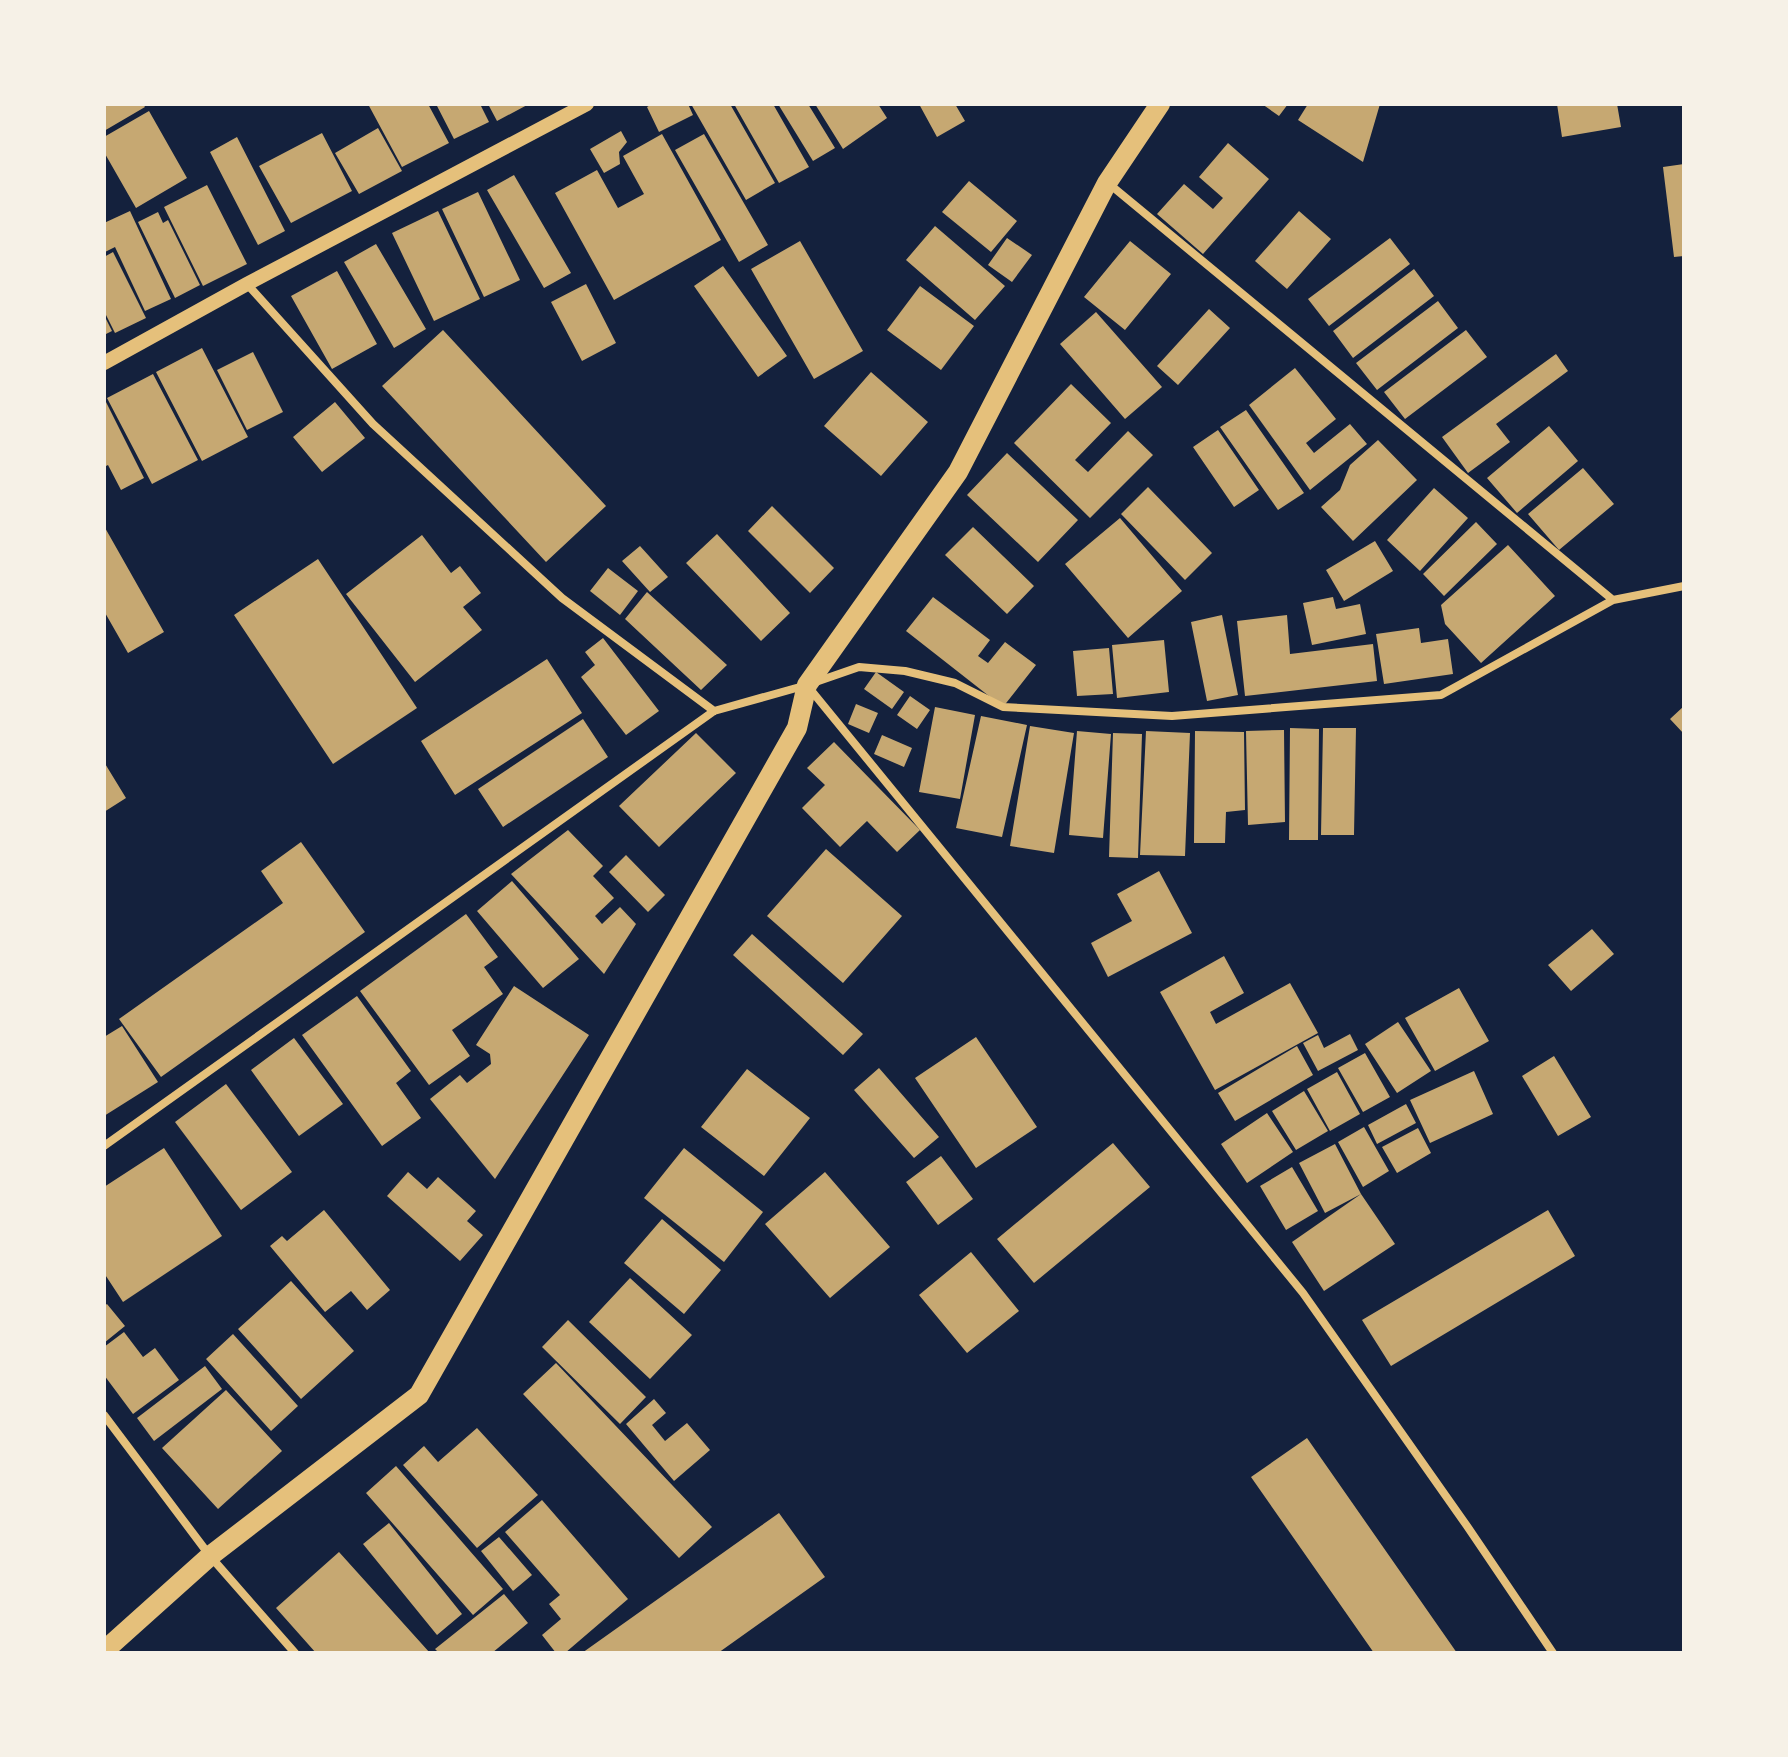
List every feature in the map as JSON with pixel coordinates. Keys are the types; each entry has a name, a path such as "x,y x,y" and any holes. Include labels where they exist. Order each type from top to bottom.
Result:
{"main road":[{"path":"104,1651 210,1556 419,1395 797,728 807,685 958,472 1107,183 1160,104"}],"street":[{"path":"104,363 587,104"},
{"path":"1107,183 1613,600"},
{"path":"247,284 373,424 562,598 714,711"},
{"path":"104,1146 714,711 859,667 905,671 955,683 1003,707 1172,716 1441,695 1613,600 1684,586"},
{"path":"807,685 1303,1293 1553,1653"},
{"path":"104,1415 210,1556 295,1653"}],"building":[{"path":"104,104 143,104 145,107 104,131"},
{"path":"368,104 428,104 449,143 402,167"},
{"path":"436,104 480,104 489,122 454,139"},
{"path":"488,104 529,104 497,121"},
{"path":"652,104 688,104 693,115 659,132 647,107"},
{"path":"691,104 730,104 775,183 746,200"},
{"path":"734,104 773,104 809,167 779,183"},
{"path":"778,104 808,104 835,148 813,161"},
{"path":"815,104 878,104 887,118 843,149"},
{"path":"919,104 955,104 965,121 937,137"},
{"path":"1262,104 1288,104 1279,116"},
{"path":"1308,104 1380,104 1363,162 1298,120"},
{"path":"1557,104 1617,104 1621,127 1562,137"},
{"path":"149,111 187,178 136,208 104,152 104,137"},
{"path":"378,128 402,171 359,194 335,153"},
{"path":"621,131 627,142 619,152 620,164 604,173 590,149"},
{"path":"322,133 352,191 291,223 259,166"},
{"path":"662,134 721,240 614,300 555,193 597,170 618,208 644,194 623,156"},
{"path":"704,134 768,245 739,262 675,150"},
{"path":"237,137 285,231 258,245 210,152"},
{"path":"1228,143 1269,179 1203,254 1157,214 1184,184 1213,209 1223,198 1199,177"},
{"path":"1684,164 1684,256 1674,257 1663,167"},
{"path":"514,175 571,273 544,288 487,190"},
{"path":"969,181 1017,221 991,252 942,212"},
{"path":"207,185 247,264 203,286 164,207"},
{"path":"478,192 520,280 484,297 442,209"},
{"path":"130,211 171,299 145,311 115,247 104,250 104,223"},
{"path":"438,211 480,299 434,321 392,233"},
{"path":"1299,211 1331,239 1287,289 1255,261"},
{"path":"158,212 163,223 168,220 200,285 175,298 138,222"},
{"path":"935,226 1005,286 975,320 906,260"},
{"path":"1007,238 1032,255 1012,282 988,265"},
{"path":"1390,238 1410,264 1329,326 1308,299"},
{"path":"800,241 863,351 814,379 751,269"},
{"path":"1130,241 1171,274 1125,330 1084,297"},
{"path":"376,244 426,329 394,348 344,262"},
{"path":"113,252 146,318 115,333 104,311 104,257"},
{"path":"723,266 787,356 758,377 694,286"},
{"path":"1414,269 1434,296 1353,358 1333,331"},
{"path":"337,271 377,344 332,369 291,296"},
{"path":"586,284 616,343 582,361 551,302"},
{"path":"920,286 974,326 941,370 887,330"},
{"path":"1438,301 1458,328 1377,390 1356,363"},
{"path":"1209,309 1230,328 1178,385 1157,366"},
{"path":"1096,312 1162,387 1125,419 1060,344"},
{"path":"104,315 112,331 104,335"},
{"path":"443,330 606,506 546,562 382,386"},
{"path":"1466,330 1487,357 1405,419 1384,392"},
{"path":"202,348 248,437 202,461 156,372"},
{"path":"253,352 283,412 247,430 217,370"},
{"path":"1556,354 1568,371 1496,424 1510,442 1468,473 1442,437"},
{"path":"1295,368 1336,419 1306,443 1314,453 1350,424 1367,444 1310,490 1249,405"},
{"path":"871,372 928,422 881,476 824,426"},
{"path":"153,374 198,460 152,484 107,398"},
{"path":"1071,384 1111,423 1075,460 1088,472 1128,431 1153,455 1090,518 1014,443"},
{"path":"104,398 144,478 121,490 108,465 104,467"},
{"path":"335,402 365,438 322,472 293,437"},
{"path":"1246,410 1304,493 1278,510 1220,427"},
{"path":"1549,426 1578,461 1517,513 1487,478"},
{"path":"1218,430 1259,490 1234,507 1193,447"},
{"path":"1378,440 1417,480 1353,541 1321,507 1340,490 1350,465"},
{"path":"1007,453 1078,520 1038,562 967,495"},
{"path":"1583,468 1614,504 1559,550 1528,514"},
{"path":"1148,487 1212,553 1185,580 1121,514"},
{"path":"1434,488 1468,518 1420,571 1387,540"},
{"path":"772,506 834,568 810,593 748,531"},
{"path":"1120,518 1182,591 1128,638 1065,564"},
{"path":"1476,522 1497,544 1444,596 1423,574"},
{"path":"104,526 164,632 128,653 104,611"},
{"path":"973,527 1034,586 1007,614 945,555"},
{"path":"717,534 790,613 761,641 686,563"},
{"path":"422,535 451,573 460,566 481,593 463,607 482,630 415,682 346,594"},
{"path":"1375,541 1393,571 1344,601 1326,570"},
{"path":"1508,545 1555,596 1481,663 1445,624 1441,605"},
{"path":"640,546 668,577 650,592 622,561"},
{"path":"318,559 417,708 333,764 234,615"},
{"path":"608,568 638,591 620,615 590,591"},
{"path":"647,592 727,665 701,690 625,619"},
{"path":"933,597 990,640 978,656 988,663 1005,642 1036,665 1003,707 906,631"},
{"path":"1333,597 1336,609 1360,604 1366,634 1312,645 1303,603"},
{"path":"1222,615 1238,695 1207,701 1191,622"},
{"path":"1287,615 1290,654 1373,644 1377,681 1245,696 1237,621"},
{"path":"1419,628 1421,643 1448,639 1453,674 1384,684 1376,634"},
{"path":"603,638 659,711 626,735 581,677 595,665 585,652"},
{"path":"1164,640 1169,692 1117,698 1112,645"},
{"path":"1109,648 1113,694 1077,696 1073,651"},
{"path":"547,659 582,713 455,795 421,741"},
{"path":"876,672 904,692 892,709 864,689"},
{"path":"910,696 930,710 917,729 897,715"},
{"path":"856,704 878,713 869,733 848,724"},
{"path":"1684,706 1684,734 1670,719"},
{"path":"935,707 975,715 960,799 919,792"},
{"path":"981,716 1027,725 1002,837 956,828"},
{"path":"583,719 608,757 503,827 478,789"},
{"path":"1030,726 1074,733 1054,853 1010,846"},
{"path":"1290,728 1319,729 1318,840 1289,840"},
{"path":"1323,728 1356,728 1354,835 1321,835"},
{"path":"1284,730 1285,822 1248,825 1246,731"},
{"path":"1077,731 1111,734 1103,838 1069,835"},
{"path":"1146,731 1190,733 1185,856 1140,855"},
{"path":"1195,731 1244,732 1245,810 1226,812 1225,843 1194,843"},
{"path":"696,733 736,773 659,847 619,806"},
{"path":"1113,733 1142,734 1138,858 1109,857"},
{"path":"882,735 912,748 904,767 874,754"},
{"path":"834,742 920,830 897,852 867,821 840,847 802,808 825,785 807,768"},
{"path":"104,762 126,798 104,812"},
{"path":"568,830 603,866 593,876 614,898 595,916 602,924 620,907 636,924 604,974 511,874"},
{"path":"301,842 365,932 161,1077 119,1019 283,903 261,871"},
{"path":"826,849 902,916 843,983 767,916"},
{"path":"626,855 665,895 648,912 609,872"},
{"path":"1159,871 1192,933 1108,977 1091,943 1132,921 1117,894"},
{"path":"512,881 579,959 543,988 477,911"},
{"path":"466,914 498,957 484,967 503,994 452,1030 470,1056 429,1085 360,991"},
{"path":"1592,929 1614,954 1571,991 1548,965"},
{"path":"752,934 863,1034 843,1055 733,955"},
{"path":"1224,956 1244,993 1210,1012 1216,1024 1290,983 1318,1033 1215,1090 1160,992"},
{"path":"514,986 589,1035 495,1179 430,1099 460,1075 467,1083 491,1064 490,1054 476,1045"},
{"path":"1459,988 1489,1041 1435,1071 1405,1018"},
{"path":"357,996 411,1071 396,1083 421,1118 382,1146 302,1035"},
{"path":"1398,1022 1431,1071 1397,1093 1365,1044"},
{"path":"122,1026 158,1082 104,1116 104,1037"},
{"path":"1350,1034 1358,1050 1318,1071 1303,1043 1318,1035 1324,1048"},
{"path":"976,1037 1037,1127 976,1168 915,1078"},
{"path":"294,1038 343,1104 299,1136 251,1070"},
{"path":"1297,1046 1313,1075 1235,1121 1218,1093"},
{"path":"1365,1053 1390,1097 1363,1112 1338,1068"},
{"path":"1554,1056 1591,1117 1558,1136 1522,1076"},
{"path":"879,1068 939,1137 914,1158 854,1090"},
{"path":"747,1069 810,1118 764,1176 701,1127"},
{"path":"1474,1071 1493,1114 1430,1143 1410,1100"},
{"path":"1337,1072 1360,1114 1330,1131 1307,1089"},
{"path":"226,1084 292,1172 241,1210 175,1122"},
{"path":"1304,1091 1328,1131 1296,1150 1272,1111"},
{"path":"1406,1104 1416,1123 1377,1144 1368,1125"},
{"path":"1267,1113 1293,1152 1247,1183 1221,1144"},
{"path":"1364,1127 1389,1171 1363,1187 1338,1142"},
{"path":"1418,1128 1431,1153 1397,1173 1382,1147"},
{"path":"1113,1143 1150,1187 1034,1283 997,1239"},
{"path":"1335,1144 1361,1194 1325,1213 1299,1163"},
{"path":"164,1148 222,1236 123,1302 104,1273 104,1187"},
{"path":"684,1148 763,1212 724,1262 644,1198"},
{"path":"941,1156 973,1199 938,1225 906,1182"},
{"path":"1292,1167 1318,1211 1286,1230 1260,1186"},
{"path":"408,1172 427,1189 438,1177 476,1211 467,1221 483,1235 460,1261 387,1196"},
{"path":"825,1172 890,1247 830,1298 765,1224"},
{"path":"1361,1194 1395,1244 1324,1291 1292,1242"},
{"path":"324,1210 390,1290 367,1310 351,1291 325,1312 270,1246 282,1236 287,1241"},
{"path":"1548,1210 1575,1256 1391,1366 1362,1320"},
{"path":"662,1219 721,1270 684,1314 624,1263"},
{"path":"971,1252 1019,1311 967,1353 919,1295"},
{"path":"630,1278 692,1335 650,1379 589,1322"},
{"path":"291,1281 354,1351 301,1399 238,1329"},
{"path":"107,1304 125,1326 104,1343 104,1306"},
{"path":"568,1320 646,1397 620,1424 542,1347"},
{"path":"124,1332 143,1357 155,1348 179,1380 133,1414 104,1375 104,1347"},
{"path":"233,1334 298,1406 271,1431 206,1359"},
{"path":"556,1363 712,1527 679,1558 523,1394"},
{"path":"205,1366 222,1389 154,1441 137,1418"},
{"path":"226,1390 282,1451 218,1509 162,1448"},
{"path":"654,1399 666,1413 652,1425 665,1441 687,1423 710,1450 674,1481 626,1424"},
{"path":"477,1428 538,1495 477,1548 403,1465 424,1446 438,1462"},
{"path":"1307,1438 1457,1653 1374,1653 1251,1477"},
{"path":"396,1466 503,1589 473,1615 366,1493"},
{"path":"542,1500 628,1599 565,1653 556,1653 542,1635 561,1619 549,1604 560,1595 505,1532"},
{"path":"779,1513 825,1577 718,1653 582,1653"},
{"path":"389,1523 462,1614 437,1635 363,1544"},
{"path":"499,1537 532,1575 513,1591 481,1551"},
{"path":"339,1552 430,1653 316,1653 276,1608"},
{"path":"504,1594 528,1623 492,1653 439,1653 435,1649"}]}
